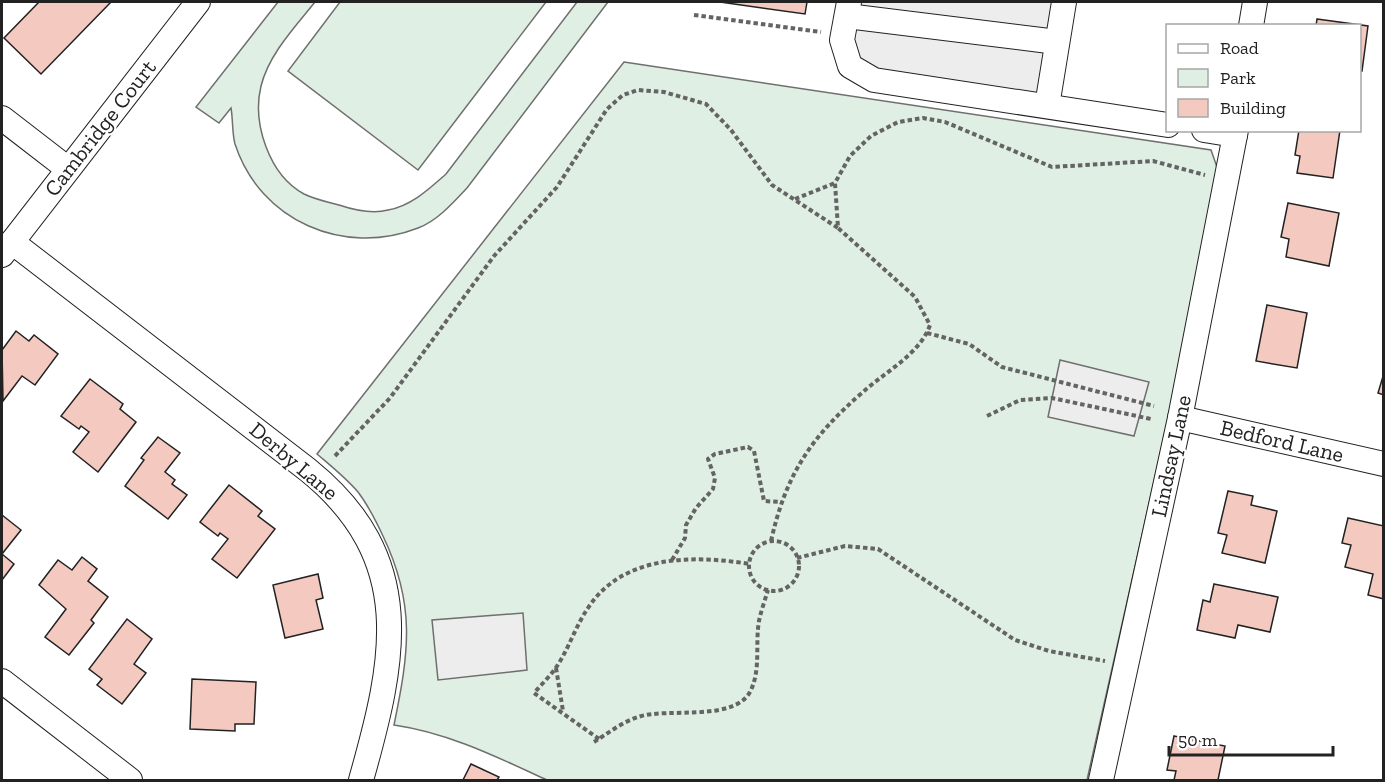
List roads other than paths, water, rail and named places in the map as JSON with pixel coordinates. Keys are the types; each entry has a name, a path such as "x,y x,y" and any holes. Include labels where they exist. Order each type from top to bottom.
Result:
{"street":[{"name":"Cambridge Court","path":"7,248 198,2"},
{"path":"1047,106 1064,2"},
{"path":"1251,24 1255,2"},
{"path":"1057,42 848,9 842,40 850,66 874,80 1166,125"},
{"path":"2,118 69,169"},
{"name":"Lindsay Lane","path":"1101,780 1180,418 1236,133"},
{"name":"Derby Lane","path":"7,248 308,470 336,494 355,519 379,562 386,585 390,620 388,666 361,780"},
{"name":"Bedford Lane","path":"1180,418 1383,464"},
{"path":"2,681 130,780"}]}
